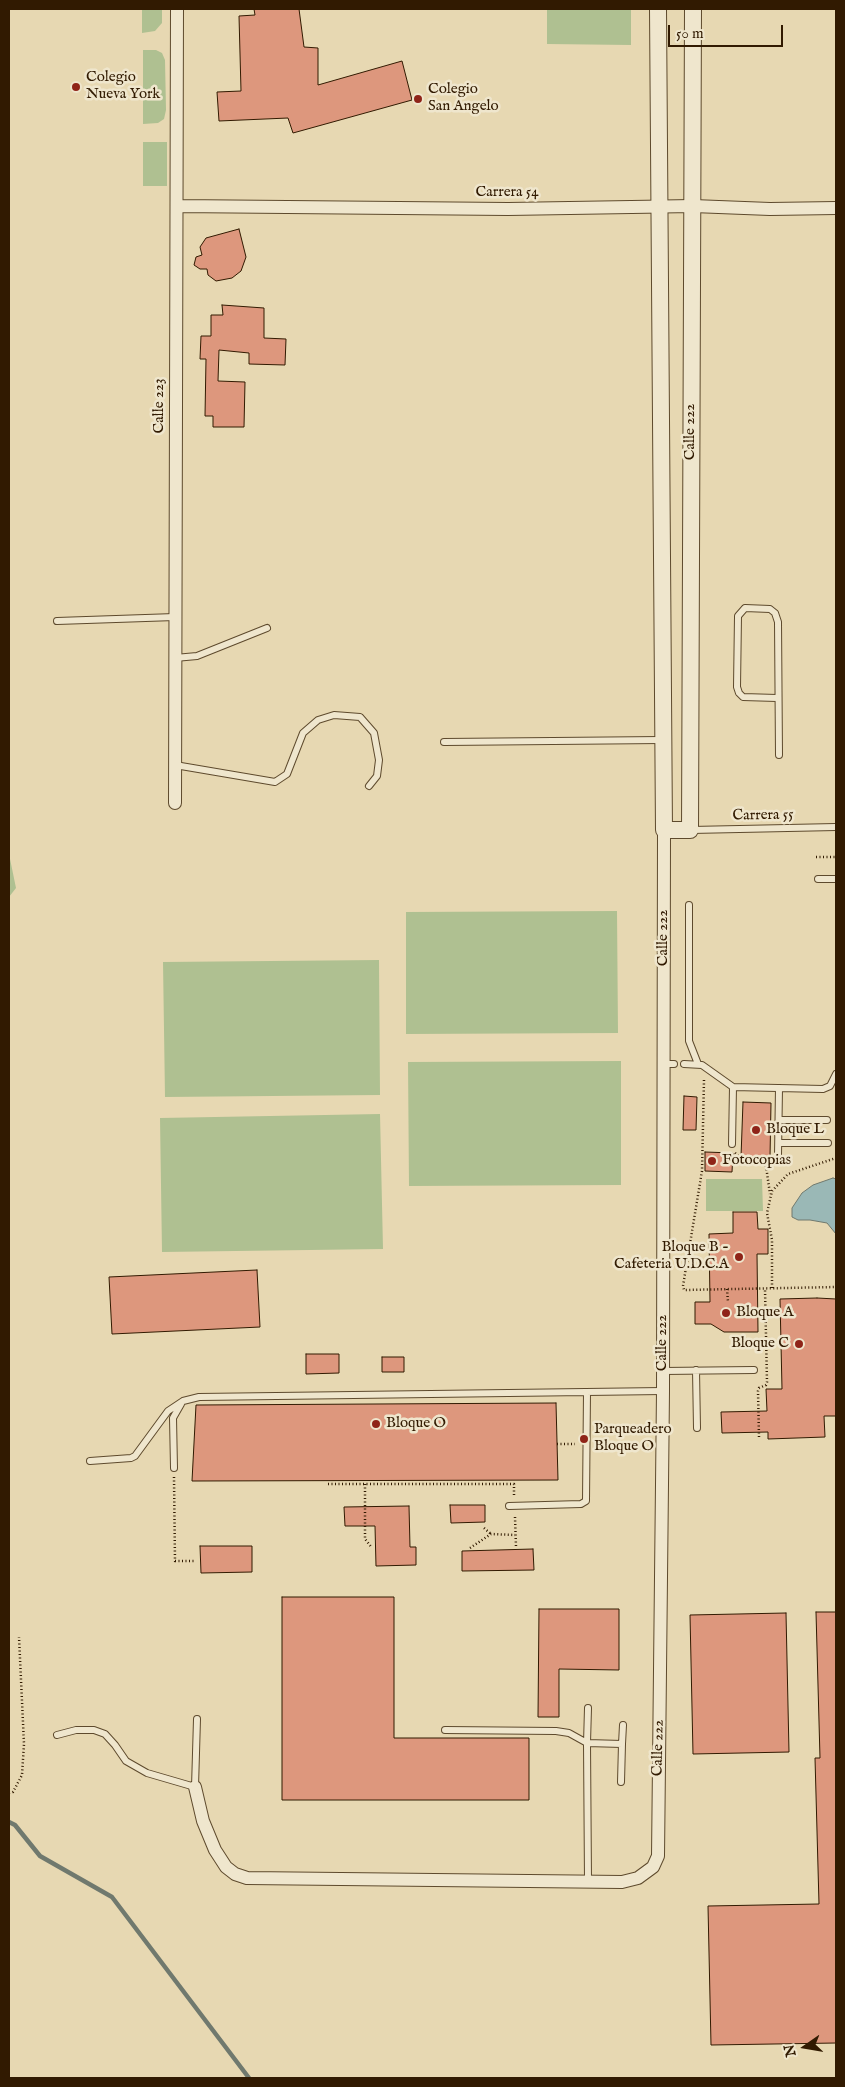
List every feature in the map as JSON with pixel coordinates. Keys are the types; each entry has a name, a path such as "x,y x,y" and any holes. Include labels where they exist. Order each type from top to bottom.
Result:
{"street":[{"name":"Calle 223","path":"174,803 177,9"},
{"name":"Calle 222","path":"588,1881 622,1882 638,1878 653,1867 658,1856 663,1371 669,1064 662,740 658,9"},
{"name":"Calle 222","path":"690,830 692,9"},
{"name":"Carrera 54","path":"177,206 508,210 693,206 770,209 836,208"},
{"path":"664,830 690,830"},
{"path":"195,1787 203,1821 215,1850 226,1866 235,1874 248,1878 588,1881"}],"lane":[{"path":"777,698 743,697 738,693 738,616 745,608 770,609 776,612 778,622 777,698 779,755"},
{"path":"57,621 175,617"},
{"path":"175,658 198,656 267,628"},
{"path":"175,765 275,782 287,774 303,733 318,720 334,715 360,717 374,733 379,760 377,776 370,786"},
{"path":"444,742 662,740"},
{"name":"Carrera 55","path":"690,830 836,826"},
{"path":"818,879 836,879"},
{"path":"689,904 689,1041 701,1065 733,1087 823,1089 830,1086 836,1074"},
{"path":"684,1064 701,1065"},
{"path":"732,1144 733,1087"},
{"path":"778,1155 779,1088"},
{"path":"779,1120 828,1120"},
{"path":"779,1143 828,1144"},
{"path":"696,1370 697,1428"},
{"path":"663,1371 754,1370"},
{"path":"90,1461 127,1459 135,1456 168,1411 183,1401 199,1397 663,1391"},
{"path":"512,1506 584,1503 586,1498 587,1392"},
{"path":"174,1468 173,1418 183,1401"},
{"path":"588,1708 588,1881"},
{"path":"58,1735 76,1730 94,1730 105,1734 126,1762 147,1773 195,1787 197,1719"},
{"path":"621,1782 623,1725"},
{"path":"446,1730 556,1731 569,1733 587,1743 622,1744"}],"path":[{"path":"816,857 836,857"},
{"path":"701,1065 702,1171 684,1288 687,1291 836,1287"},
{"path":"732,1144 739,1158 775,1159 778,1155"},
{"path":"770,1196 776,1185 788,1174 836,1158"},
{"path":"765,1159 770,1196 767,1219 772,1240 772,1288"},
{"path":"727,1289 728,1302"},
{"path":"752,1397 758,1397"},
{"path":"557,1444 587,1444"},
{"path":"174,1468 175,1561 196,1561"},
{"path":"328,1484 514,1484 512,1506 516,1547"},
{"path":"365,1484 365,1539 372,1548"},
{"path":"484,1528 491,1534"},
{"path":"470,1548 491,1534 516,1535"},
{"path":"9,1793 13,1792 22,1775 24,1752 19,1637"}],"green space":[{"path":"142,9 162,9 162,23 155,31 142,33"},
{"path":"547,9 631,9 631,45 547,44"},
{"path":"143,50 156,50 162,53 165,60 166,110 164,119 158,123 143,124"},
{"path":"143,142 167,142 167,186 143,186"},
{"path":"9,854 16,888 9,897"},
{"path":"617,911 618,1033 406,1034 406,912"},
{"path":"379,960 380,1095 165,1097 163,962"},
{"path":"621,1061 621,1185 409,1186 408,1062"},
{"path":"380,1114 383,1249 162,1252 160,1118"},
{"path":"706,1179 762,1179 763,1211 706,1211"}],"water":[{"path":"833,1178 836,1179 836,1234 827,1223 798,1220 792,1217 792,1208 802,1193 813,1185"}],"building":[{"path":"254,9 299,9 304,47 318,48 318,85 402,61 412,100 293,133 288,118 219,121 217,92 241,91 239,16 255,15"},
{"path":"239,229 246,257 241,271 232,278 216,281 208,275 207,269 200,269 194,265 196,257 202,255 200,247 206,238"},
{"path":"222,305 264,308 264,338 286,339 285,365 249,364 249,353 219,350 218,381 245,382 244,427 213,427 213,416 205,416 206,359 200,359 201,336 211,336 211,315 223,315"},
{"path":"684,1096 697,1097 696,1130 683,1130"},
{"name":"Bloque L","path":"743,1102 771,1103 770,1157 741,1157"},
{"path":"705,1152 733,1153 732,1172 705,1171"},
{"path":"733,1212 757,1212 758,1229 768,1229 768,1254 757,1254 758,1332 724,1332 711,1324 695,1324 695,1302 710,1302 709,1234 733,1233"},
{"path":"257,1270 260,1327 112,1334 109,1277"},
{"name":"Bloque C","path":"780,1299 836,1299 836,1416 824,1416 825,1437 768,1439 768,1432 722,1433 721,1412 767,1411 766,1389 782,1389"},
{"path":"306,1354 339,1354 339,1373 306,1374"},
{"path":"382,1357 404,1357 404,1372 382,1372"},
{"name":"Bloque O","path":"556,1403 558,1480 192,1481 196,1405"},
{"path":"450,1505 485,1505 485,1522 451,1523"},
{"path":"409,1506 410,1547 416,1547 416,1565 376,1566 375,1526 345,1526 344,1507"},
{"path":"200,1546 252,1546 252,1572 201,1573"},
{"path":"533,1549 534,1570 462,1571 462,1551"},
{"path":"282,1597 394,1597 394,1738 529,1738 529,1800 282,1800"},
{"path":"539,1609 619,1609 619,1670 559,1669 559,1717 538,1717"},
{"path":"816,1612 836,1612 836,2043 711,2045 708,1906 819,1904 815,1758 820,1758"},
{"path":"786,1613 789,1752 693,1754 690,1615"}],"waterway":[{"path":"9,1822 15,1825 40,1856 112,1897 249,2078"}],"place":[{"name":"Colegio Nueva York","path":"76,87"},
{"name":"Colegio San Angelo","path":"418,99"},
{"name":"Bloque L","path":"756,1130"},
{"name":"Fotocopias","path":"712,1161"},
{"name":"Bloque B - Cafeteria U.D.C.A","path":"739,1257"},
{"name":"Bloque A","path":"726,1313"},
{"name":"Bloque C","path":"799,1344"},
{"name":"Bloque O","path":"376,1424"},
{"name":"Parqueadero Bloque O","path":"584,1439"}]}
